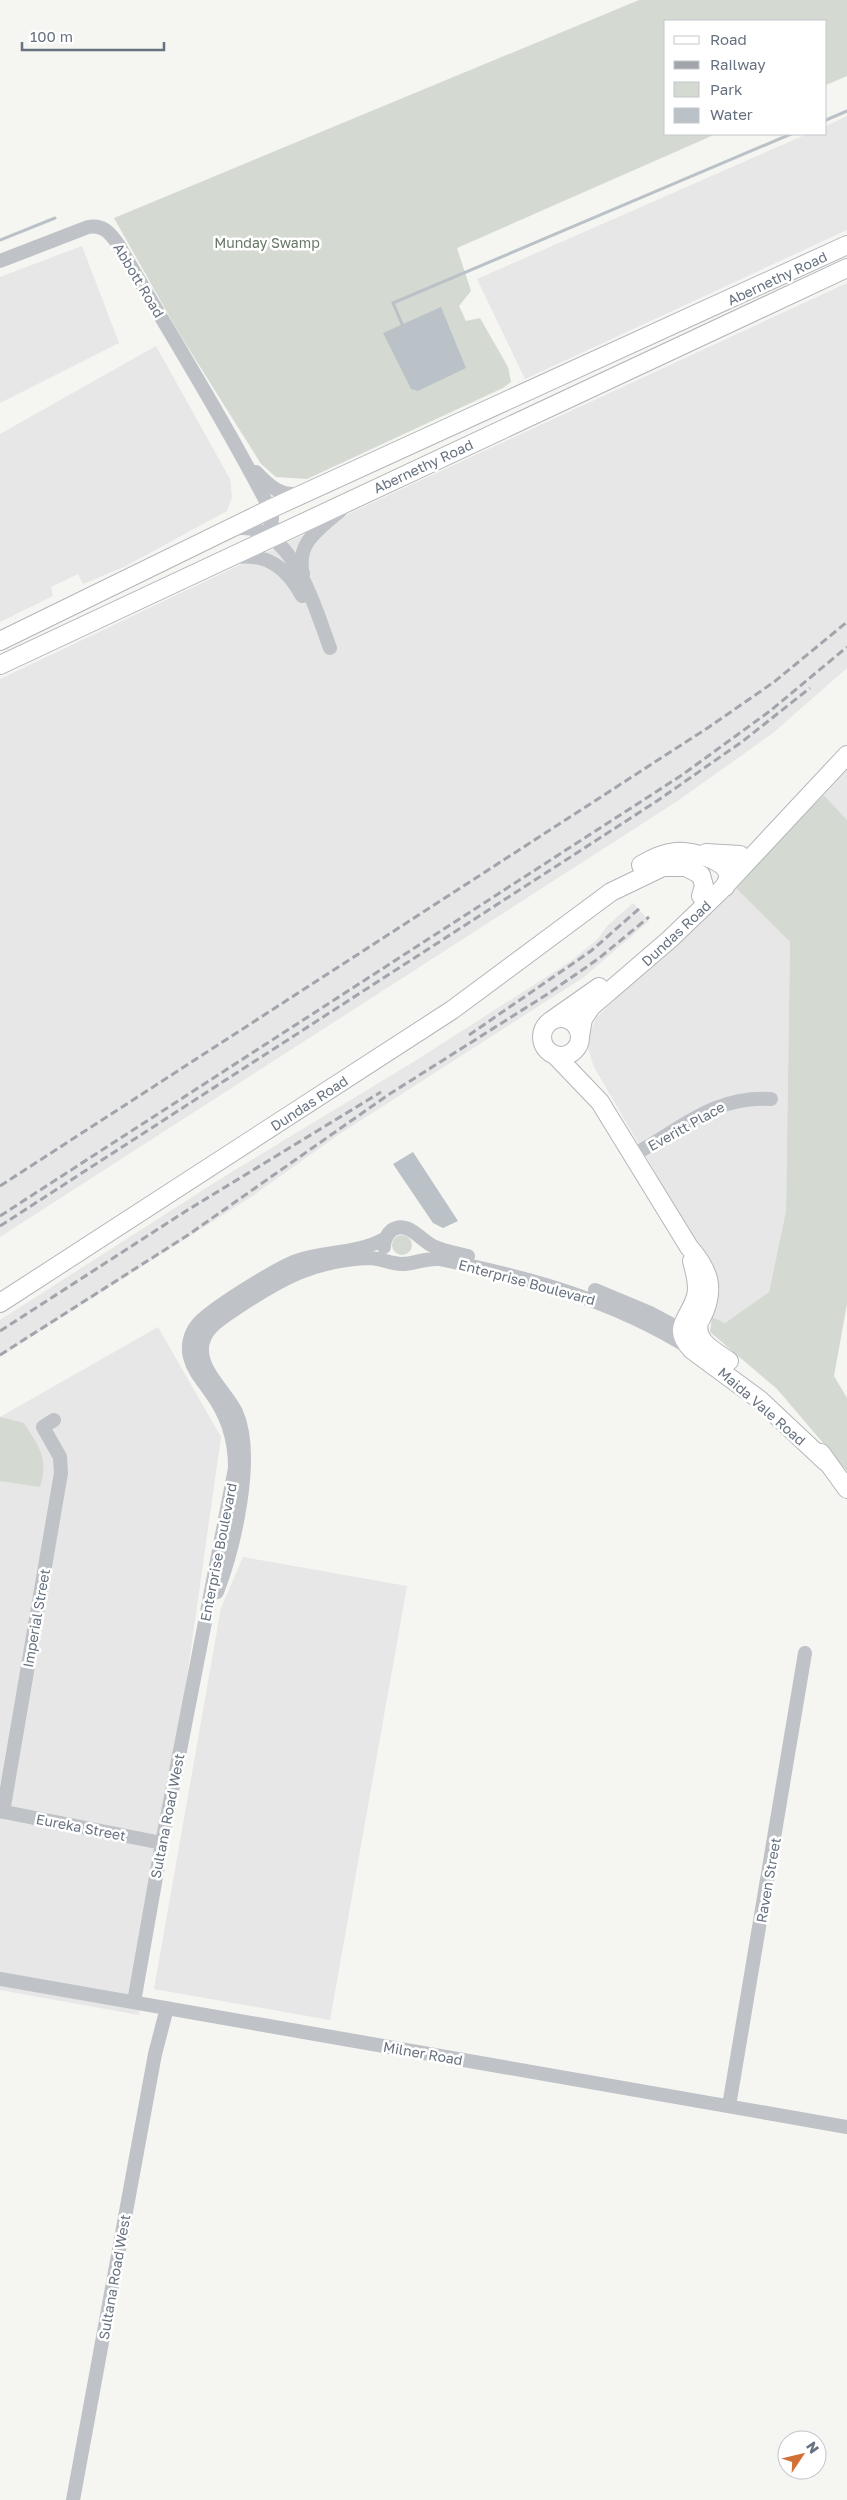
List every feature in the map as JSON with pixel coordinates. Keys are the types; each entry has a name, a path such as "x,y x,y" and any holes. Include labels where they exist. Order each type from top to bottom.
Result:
{"main road":[{"name":"Abernethy Road","path":"0,666 250,548 268,524 313,490 847,245"},
{"name":"Abernethy Road","path":"0,641 226,530 268,524 292,528 847,268"},
{"name":"Dundas Road","path":"600,992 701,896 724,878 799,808 847,755"},
{"name":"Dundas Road","path":"600,992 670,939 724,878 740,855 795,801 819,784"},
{"name":"Dundas Road","path":"690,851 716,861 724,878"},
{"name":"Dundas Road","path":"0,1303 452,1010 611,892 628,874 645,863 667,853 690,851 740,855"},
{"name":"Dundas Road","path":"611,892 663,867 686,867 724,878"},
{"name":"Dundas Road","path":"696,871 704,882 701,896"},
{"path":"600,992 552,1020 543,1029 542,1043 545,1049 556,1056 600,1102"},
{"path":"556,1056 568,1055 574,1052 580,1039 587,1013 600,992"},
{"path":"552,1020 559,1018 571,1021 579,1030 580,1060 600,1102 689,1247 697,1289 688,1331"},
{"name":"Maida Vale Road","path":"688,1331 826,1462 847,1489"}],"street":[{"name":"Abbott Road","path":"0,261 88,227 104,228 118,244 211,405 238,447 268,524"},
{"name":"Abbott Road","path":"211,405 268,524"},
{"path":"238,447 256,471 272,487 287,494 299,494 313,490"},
{"path":"304,580 301,560 304,546 313,533 360,496"},
{"path":"218,562 234,557 253,557 268,560 281,567 298,587 330,648 304,580 268,524"},
{"name":"Everitt Place","path":"633,1155 719,1105 738,1099 771,1098"},
{"name":"Enterprise Boulevard","path":"203,1630 222,1542 234,1476 235,1454 229,1424 191,1362 189,1347 193,1331 209,1314 287,1265 308,1258 370,1246 384,1239 397,1228 408,1228 434,1247 576,1284 631,1304 688,1331"},
{"path":"412,1262 420,1249 416,1234"},
{"path":"384,1239 384,1250 393,1262"},
{"name":"Enterprise Boulevard","path":"203,1630 225,1572 246,1458 242,1431 236,1412 203,1358 204,1338 220,1319 280,1280 297,1272 355,1259 378,1258 402,1264 422,1259 439,1259 542,1284 688,1331"},
{"name":"Imperial Street","path":"2,1812 61,1473 60,1457 43,1427"},
{"name":"Sultana Road West","path":"134,2002 203,1630"},
{"name":"Raven Street","path":"729,2106 805,1653"},
{"name":"Eureka Street","path":"2,1812 162,1843"},
{"name":"Milner Road","path":"0,1979 847,2127"},
{"name":"Sultana Road West","path":"73,2500 162,2008"}],"shaded area":[{"path":"847,116 847,230 525,379 477,279 805,135 827,135 827,126"},
{"path":"82,246 119,343 0,403 0,277"},
{"path":"847,283 847,668 773,733 676,802 0,1237 0,679 309,532"},
{"path":"156,346 230,479 232,497 227,511 126,566 83,584 78,574 51,587 53,596 0,622 0,434"},
{"path":"847,770 847,820 824,795"},
{"path":"732,884 790,942 786,1211 769,1292 725,1323 712,1317 720,1289 713,1272 594,1067 586,1042 596,1018"},
{"path":"633,903 649,921 584,977 338,1135 251,1197 0,1357 0,1320 225,1176 415,1061 571,961 598,939 607,926"},
{"path":"158,1327 221,1437 139,2015 0,1990 0,1417"},
{"path":"243,1557 407,1586 330,2020 154,1989 221,1608"}],"green space":[{"name":"Munday Swamp","path":"639,0 847,0 847,76 827,85 827,20 664,20 664,135 714,135 457,248 471,291 459,306 466,321 480,318 508,367 511,382 503,388 307,479 276,477 261,464 177,330 114,218"},
{"path":"824,795 847,820 847,1304 834,1376 847,1398 847,1471 777,1389 710,1332 712,1317 725,1323 769,1292 786,1211 790,942 732,884"},
{"path":"402,1235 409,1238 412,1245 409,1252 402,1255 395,1252 392,1245 395,1238"},
{"path":"0,1417 24,1423 38,1446 43,1460 43,1477 40,1487 0,1481"}],"water":[{"path":"441,307 466,368 418,391 411,389 383,333"},
{"path":"413,1152 458,1221 443,1228 433,1223 393,1164"}],"waterway":[{"path":"827,120 847,111"},
{"path":"402,324 393,303 789,135"},
{"path":"0,240 55,218"}],"railway":[{"path":"0,1186 709,727 774,682 847,622"},
{"path":"0,1216 682,775 770,711 847,647"},
{"path":"0,1226 657,801 743,741 810,688"},
{"path":"469,1035 591,951 641,907"},
{"path":"0,1355 188,1235 388,1095 546,995 598,959 649,917"},
{"path":"0,1331 186,1211 381,1092"}]}
